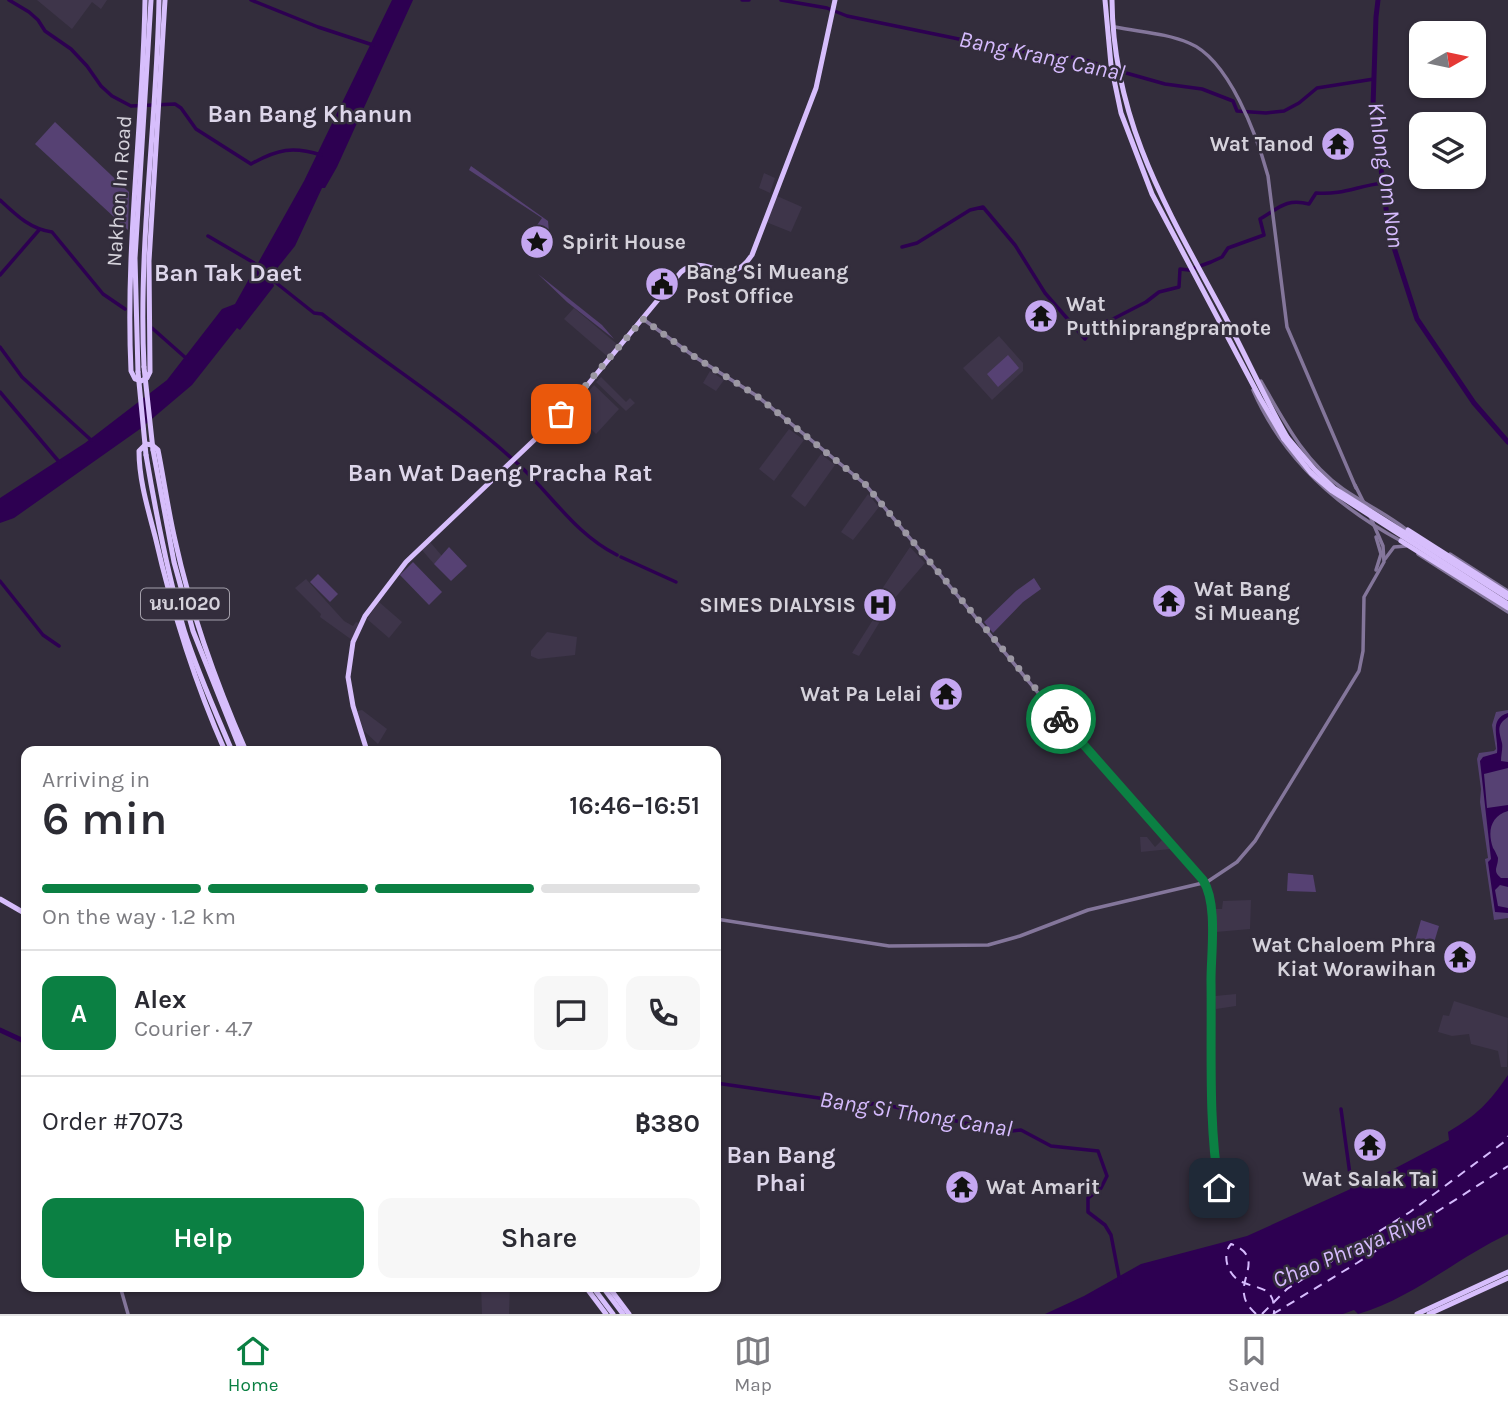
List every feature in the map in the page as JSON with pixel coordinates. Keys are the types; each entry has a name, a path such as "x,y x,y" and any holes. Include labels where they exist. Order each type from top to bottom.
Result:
{"main road":[{"name":"Nakhon In Road","path":"145,0 144,105 129,282 131,371 135,379 141,381 147,379 150,372 149,261 158,103 159,0"},
{"name":"Nakhon In Road","path":"151,0 135,258 135,319 146,455 160,538 185,631 202,682 230,746"},
{"name":"Nakhon In Road","path":"165,0 143,296 144,367 153,450 174,562 193,631 241,746"},
{"path":"1105,0 1112,73 1129,136 1152,194 1249,361 1286,438 1334,488 1508,594"},
{"path":"1112,0 1118,67 1127,108 1157,190 1193,264"},
{"path":"365,746 348,677 350,653 359,627 406,562 570,406 685,268 699,265 732,272 742,268 751,257 816,88 834,2"},
{"path":"1197,271 1242,365 1286,438 1311,473 1332,491 1508,608"},
{"path":"129,282 135,319"},
{"path":"143,296 149,333"},
{"name":"Nakhon In Road","path":"223,746 179,632 149,512 139,456 141,448 146,444 158,450 179,559 200,633 241,746"},
{"path":"168,507 174,562"},
{"path":"149,512 160,538"},
{"path":"1408,530 1508,594"},
{"path":"1401,541 1508,608"},
{"path":"0,899 21,911"},
{"path":"1418,1314 1508,1272"},
{"path":"1429,1314 1508,1278"},
{"path":"590,1292 608,1314"},
{"path":"596,1292 608,1314"},
{"path":"606,1292 623,1314"},
{"path":"612,1292 629,1314"}],"street":[{"path":"1113,27 1176,38 1203,51 1220,66 1242,108 1265,162 1287,327 1380,537 1384,562"},
{"path":"643,319 695,357 757,396 865,484 1052,709 1205,883 1210,896 1212,930 1213,1130 1222,1202"},
{"path":"1249,361 1291,435 1318,468 1362,501 1429,540 1508,594"},
{"path":"1242,365 1281,442 1308,476 1347,507 1423,558 1508,608"},
{"path":"1341,487 1350,485 1352,478"},
{"path":"1347,507 1354,504 1355,496"},
{"path":"1372,523 1377,518 1396,522"},
{"path":"1387,534 1385,526 1390,520"},
{"path":"721,920 889,946 982,946 1020,936 1088,910 1205,883 1233,866 1249,849 1359,671 1363,651 1364,597 1381,554 1372,523"},
{"path":"1380,537 1387,534"},
{"path":"1373,578 1394,547 1408,546"},
{"path":"122,1292 128,1314"}],"shaded area":[{"path":"37,0 107,0 101,9 92,2 72,29"},
{"path":"55,122 129,192 128,230 35,144"},
{"path":"471,166 548,221 549,232 538,246 528,238 542,218 469,170"},
{"path":"764,173 775,178 770,193 759,188"},
{"path":"777,196 802,207 791,232 766,222"},
{"path":"538,274 602,325 614,339 567,302"},
{"path":"574,308 618,345 608,357 564,319"},
{"path":"999,336 1023,363 1023,371 992,400 963,368"},
{"path":"1008,355 1019,368 998,387 987,374"},
{"path":"710,371 724,380 716,391 703,383"},
{"path":"601,377 626,402 630,398 635,403 626,411 596,382"},
{"path":"594,385 619,409 596,434 572,410"},
{"path":"789,429 804,440 774,481 759,469"},
{"path":"821,454 835,465 805,507 791,496"},
{"path":"868,494 879,507 853,540 841,532"},
{"path":"430,542 442,556 434,564 422,550"},
{"path":"449,547 467,566 451,581 434,564"},
{"name":"SIMES DIALYSIS","path":"910,547 925,563 893,600 859,656 852,653 876,615 868,610"},
{"path":"413,562 442,592 429,605 400,575"},
{"path":"318,574 338,594 330,602 310,582"},
{"path":"1034,578 1041,589 1023,602 993,633 984,622 1016,591"},
{"path":"306,579 344,621 353,626 356,622 359,623 352,640 320,617 321,614 295,588"},
{"path":"884,593 893,600 882,614 874,607"},
{"path":"379,602 402,622 389,638 367,619"},
{"path":"547,632 577,637 575,655 538,659 531,656 531,651"},
{"path":"362,710 387,729 378,744 364,731 357,711"},
{"path":"1508,710 1508,918 1494,920 1485,859 1488,858 1477,759 1479,753 1496,749 1492,725 1496,712"},
{"path":"1140,837 1147,837 1155,847 1162,840 1170,849 1141,852"},
{"path":"1288,873 1313,875 1316,892 1287,891"},
{"path":"1251,900 1250,929 1216,932 1216,909 1222,909 1223,901"},
{"path":"1421,920 1439,926 1433,946 1415,941"},
{"path":"1236,994 1236,1006 1216,1009 1215,996"},
{"path":"1454,1001 1508,1018 1507,1067 1501,1067 1498,1051 1471,1044 1469,1034 1452,1036 1438,1032 1443,1015 1449,1016"},
{"path":"481,1292 510,1292 509,1314 482,1314"}],"water":[{"path":"392,0 413,0 337,167 325,188 322,188 295,246 271,276 274,286 192,385 140,429 14,518 0,523 0,498 85,443 167,380 222,309 235,304 304,181"},
{"path":"1508,713 1499,728 1501,761 1508,762 1508,768 1484,774 1487,808 1508,805 1508,811 1494,820 1490,836 1498,858 1497,873 1501,878 1508,878 1508,887 1500,885 1495,890 1498,906 1508,908 1508,913 1495,912 1480,761 1483,757 1497,753 1496,724"},
{"name":"Chao Phraya River","path":"1508,1075 1508,1234 1397,1298 1358,1314 1354,1310 1343,1314 1045,1314 1141,1264 1247,1236 1388,1172 1449,1140 1448,1132 1482,1108"}],"waterway":[{"path":"9,0 29,12 45,31 71,49 112,96 131,106 175,104 196,129 251,164 286,150 302,150 321,155"},
{"path":"251,0 318,27 373,45"},
{"name":"Bang Krang Canal","path":"742,0 749,0"},
{"name":"Bang Krang Canal","path":"781,0 1017,51 1079,58 1112,69"},
{"name":"Khlong Om Non","path":"1378,0 1373,106 1389,232 1417,319 1474,403 1508,442"},
{"name":"Bang Krang Canal","path":"1119,71 1165,84 1202,89 1233,101 1237,111 1266,113 1284,111 1317,88 1374,79"},
{"path":"902,247 917,243 970,210 983,207 1015,245 1045,293 1085,339 1096,324 1111,320 1159,292 1179,287 1180,269 1189,270 1211,262 1222,257 1228,248 1264,235 1260,219 1278,208 1294,202 1309,204 1316,193 1334,193 1383,183"},
{"path":"0,200 30,225 52,232 103,294 125,309"},
{"path":"0,275 39,230"},
{"path":"208,236 261,267"},
{"path":"270,278 314,313 322,314 471,424 518,464 576,525 617,555"},
{"path":"152,328 187,359"},
{"path":"0,347 22,377 91,440"},
{"path":"0,392 60,463"},
{"path":"621,557 676,582"},
{"path":"0,581 43,635 59,646"},
{"name":"Bang Si Thong Canal","path":"0,1030 21,1040"},
{"name":"Bang Si Thong Canal","path":"721,1084 826,1099 851,1107 878,1103 1004,1132 1021,1130 1051,1146 1098,1151 1107,1176 1101,1188 1088,1198 1088,1212 1105,1225 1111,1235 1120,1282"},
{"path":"1341,1109 1352,1189"}],"ferry route":[{"path":"1262,1314 1287,1289 1410,1212 1504,1142 1508,1136"},
{"path":"1273,1314 1508,1166"},
{"path":"1256,1314 1244,1294 1244,1287 1245,1280 1248,1267 1246,1254 1231,1244 1226,1260 1230,1271 1242,1282 1249,1285 1265,1290 1269,1293 1274,1304 1274,1313"}],"way so far":[{"path":"561,414 603,369 643,319 695,357 757,396 865,484 1061,719"}],"place":[{"name":"Wat Tanod","path":"1338,144"},
{"name":"Spirit House","path":"537,242"},
{"name":"Bang Si Mueang Post Office","path":"662,284"},
{"name":"Wat Putthiprangpramote","path":"1041,316"},
{"name":"Wat Bang Si Mueang","path":"1169,601"},
{"name":"SIMES DIALYSIS","path":"880,605"},
{"name":"Wat Pa Lelai","path":"946,694"},
{"name":"Wat Chaloem Phra Kiat Worawihan","path":"1460,957"},
{"name":"Wat Salak Tai","path":"1370,1145"},
{"name":"Wat Amarit","path":"962,1187"}],"district":[{"name":"Ban Bang Khanun","path":"310,114"},
{"name":"Ban Tak Daet","path":"228,273"},
{"name":"Ban Wat Daeng Pracha Rat","path":"500,473"},
{"name":"Ban Bang Phai","path":"781,1169"}],"route":[{"path":"1061,719 1203,880 1209,892 1212,930 1213,1130 1219,1188"}]}
